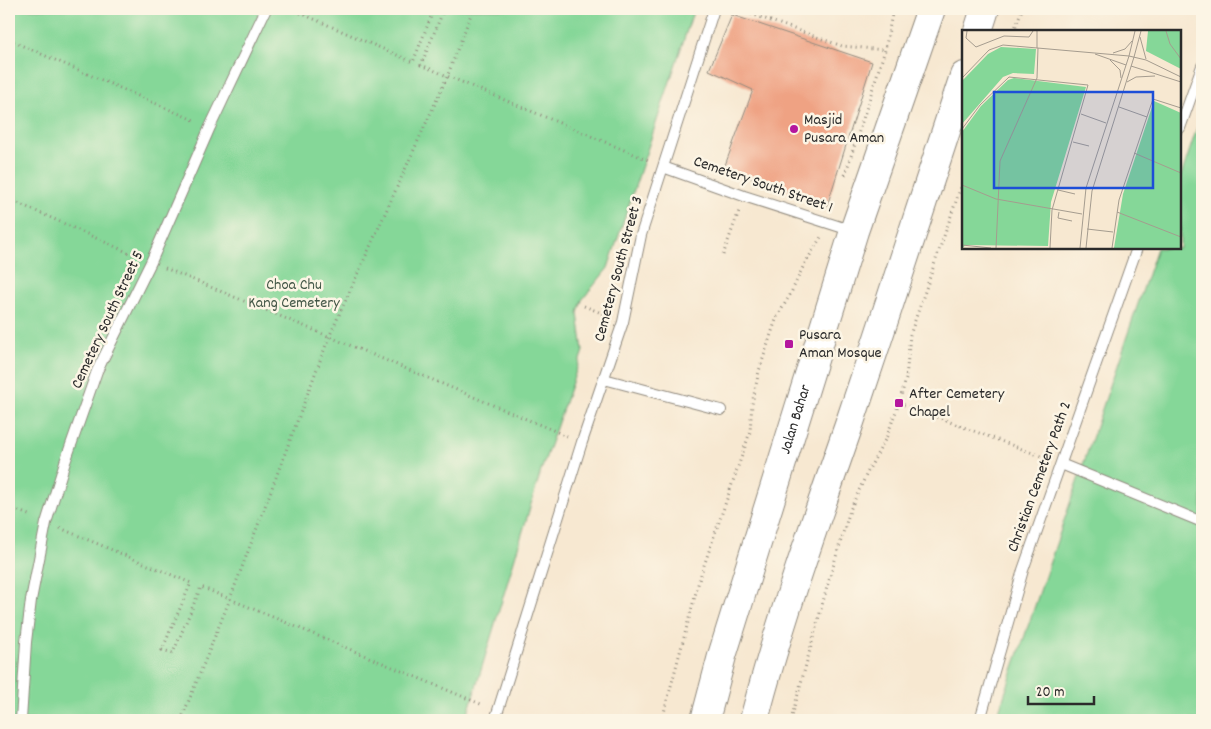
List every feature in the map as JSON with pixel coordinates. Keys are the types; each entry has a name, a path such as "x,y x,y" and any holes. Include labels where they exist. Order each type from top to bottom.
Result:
{"main road":[{"name":"Jalan Bahar","path":"705,720 842,228 931,9"},
{"path":"978,30 985,9"},
{"path":"754,720 767,669 787,606 906,255 958,116 962,89"}],"lane":[{"name":"Cemetery South Street 5","path":"21,720 31,600 46,523 97,371 152,262 210,127 266,9"},
{"name":"Cemetery South Street 3","path":"496,716 582,442 624,322 641,235 714,9"},
{"path":"1181,125 1202,66"},
{"name":"Cemetery South Street 1","path":"663,167 842,228"},
{"name":"Christian Cemetery Path 2","path":"980,720 1023,570 1137,249"},
{"path":"604,379 721,410"},
{"path":"1061,464 1202,522"}],"path":[{"path":"291,9 413,62 434,9"},
{"path":"444,9 421,65 663,167"},
{"path":"181,720 230,599 329,337 447,77 473,9"},
{"path":"737,9 842,46 885,50"},
{"path":"844,178 885,50 893,9"},
{"path":"1014,30 1022,9"},
{"path":"9,40 210,127"},
{"path":"791,720 850,510 887,436 899,403 906,378 910,335 962,184"},
{"path":"723,255 744,196"},
{"path":"9,200 329,337 582,442"},
{"path":"662,720 700,577 750,432 759,371 777,317 790,296 804,265 842,228"},
{"path":"584,306 602,314"},
{"path":"899,403 1061,464"},
{"path":"9,507 191,583 162,650 172,653 201,587 496,716"}],"green space":[{"name":"Choa Chu Kang Cemetery","path":"9,9 694,9 608,268 582,300 578,313 583,351 541,471 466,720 9,720"},
{"path":"1202,113 1202,720 996,720 1157,249 1181,249 1181,176"}],"building":[{"path":"757,9 778,9 776,15"},
{"name":"Masjid Pusara Aman","path":"732,15 872,62 827,206 724,168 753,90 709,70"}],"place":[{"name":"Masjid Pusara Aman","path":"794,129"},
{"name":"Pusara Aman Mosque","path":"789,344"},
{"name":"After Cemetery Chapel","path":"899,403"}]}
